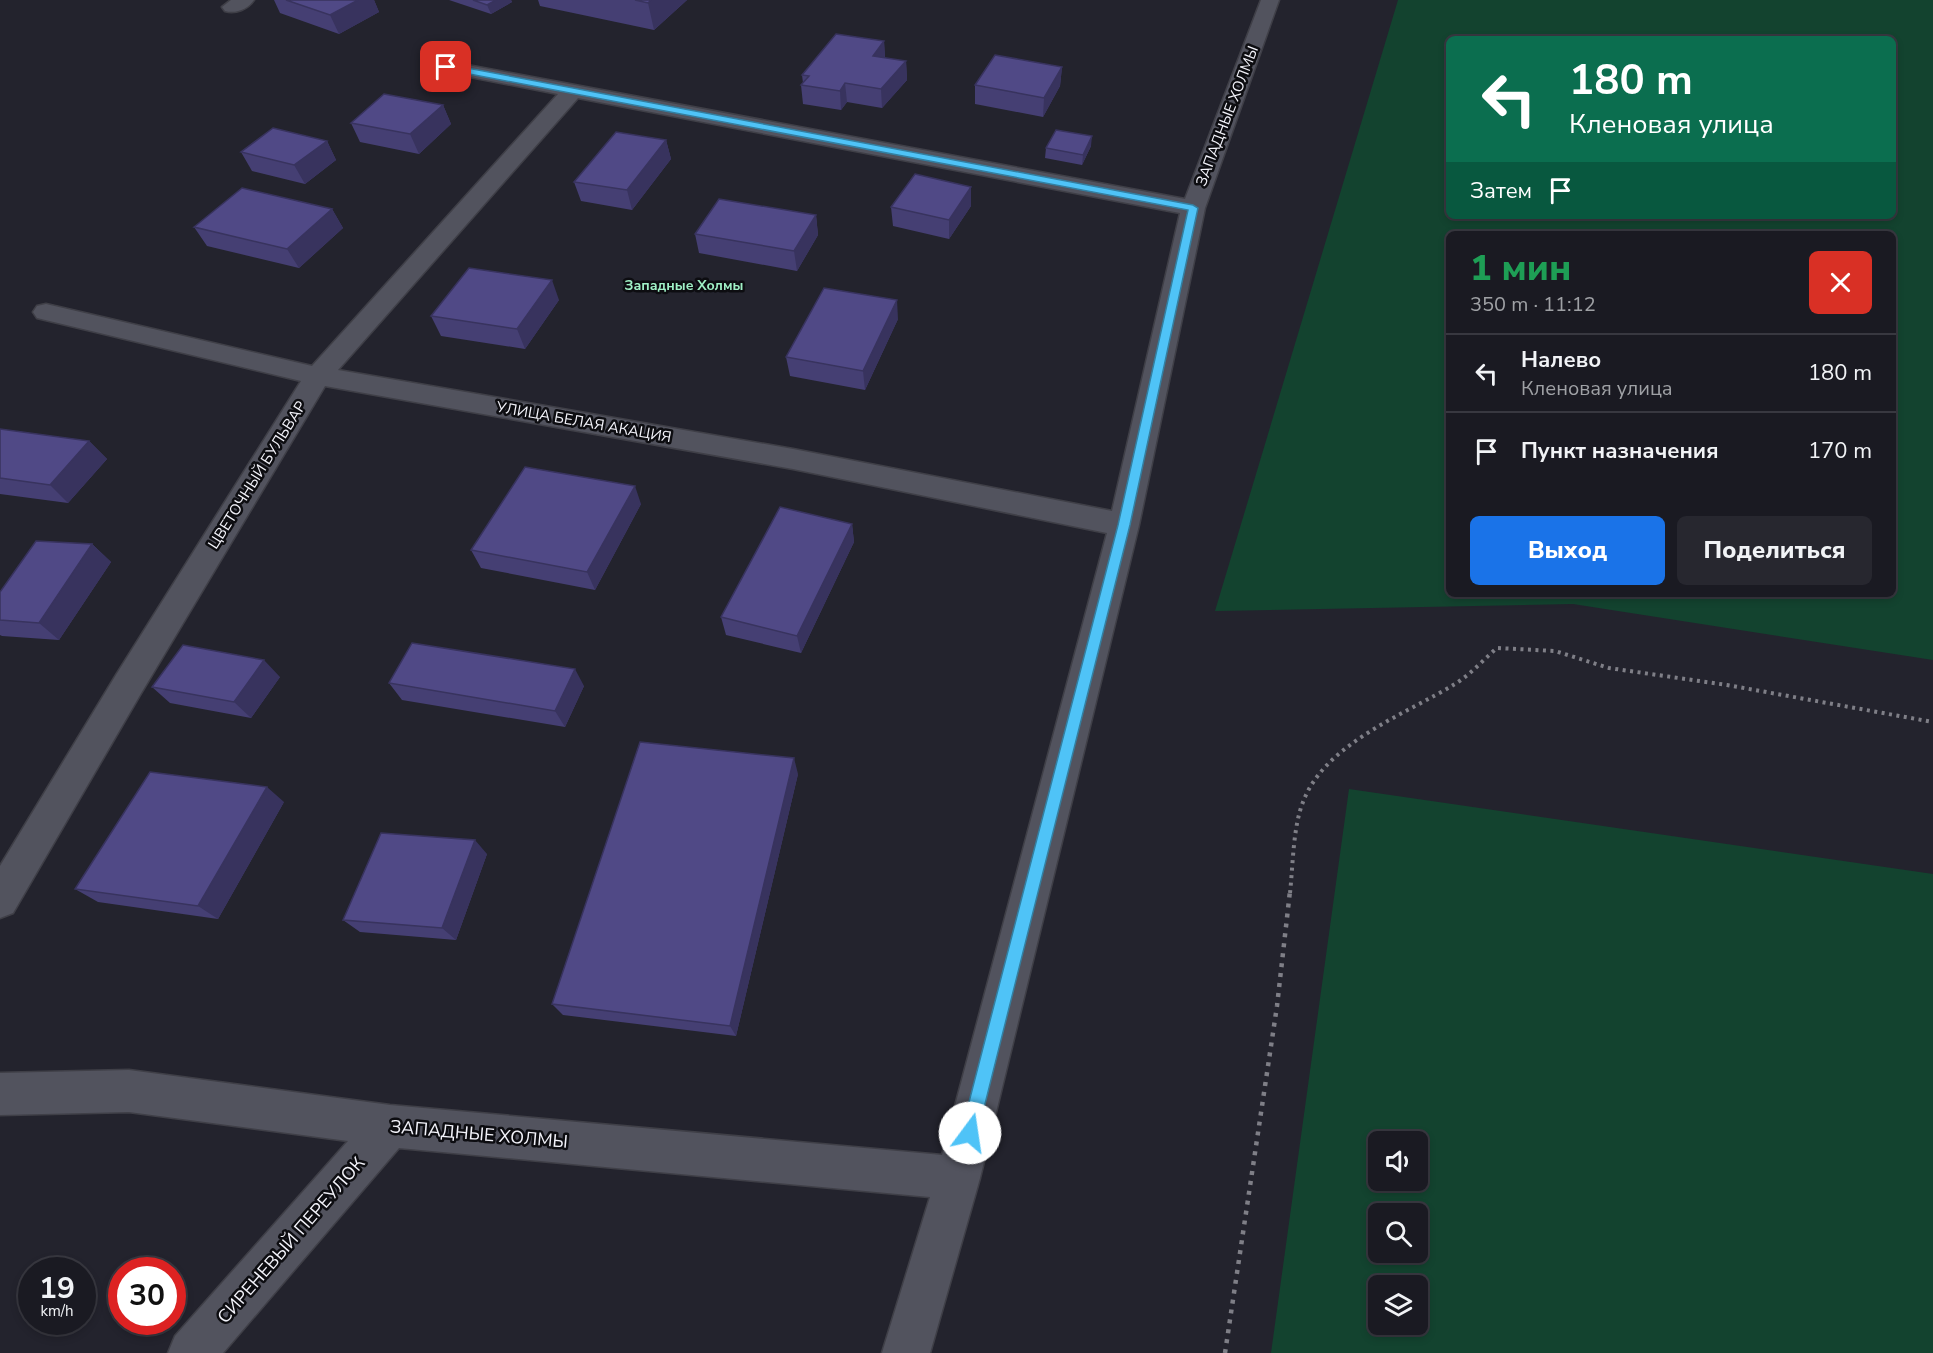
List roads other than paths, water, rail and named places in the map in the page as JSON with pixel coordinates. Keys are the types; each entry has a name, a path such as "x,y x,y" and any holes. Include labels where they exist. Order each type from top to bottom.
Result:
{"street":[{"name":"ЗАПАДНЫЕ ХОЛМЫ","path":"906,1353 958,1178 1124,525 1193,208 1270,0"},
{"path":"446,67 1193,208"},
{"name":"ЦВЕТОЧНЫЙ БУЛЬВАР","path":"0,900 128,685 318,376 572,92"},
{"name":"УЛИЦА БЕЛАЯ АКАЦИЯ","path":"45,312 318,376 793,459 1124,525"},
{"name":"ЗАПАДНЫЕ ХОЛМЫ","path":"0,1094 129,1091 390,1126 958,1178"},
{"name":"СИРЕНЕВЫЙ ПЕРЕУЛОК","path":"192,1353 390,1126"}],"district":[{"name":"Западные Холмы","path":"684,285"}]}
